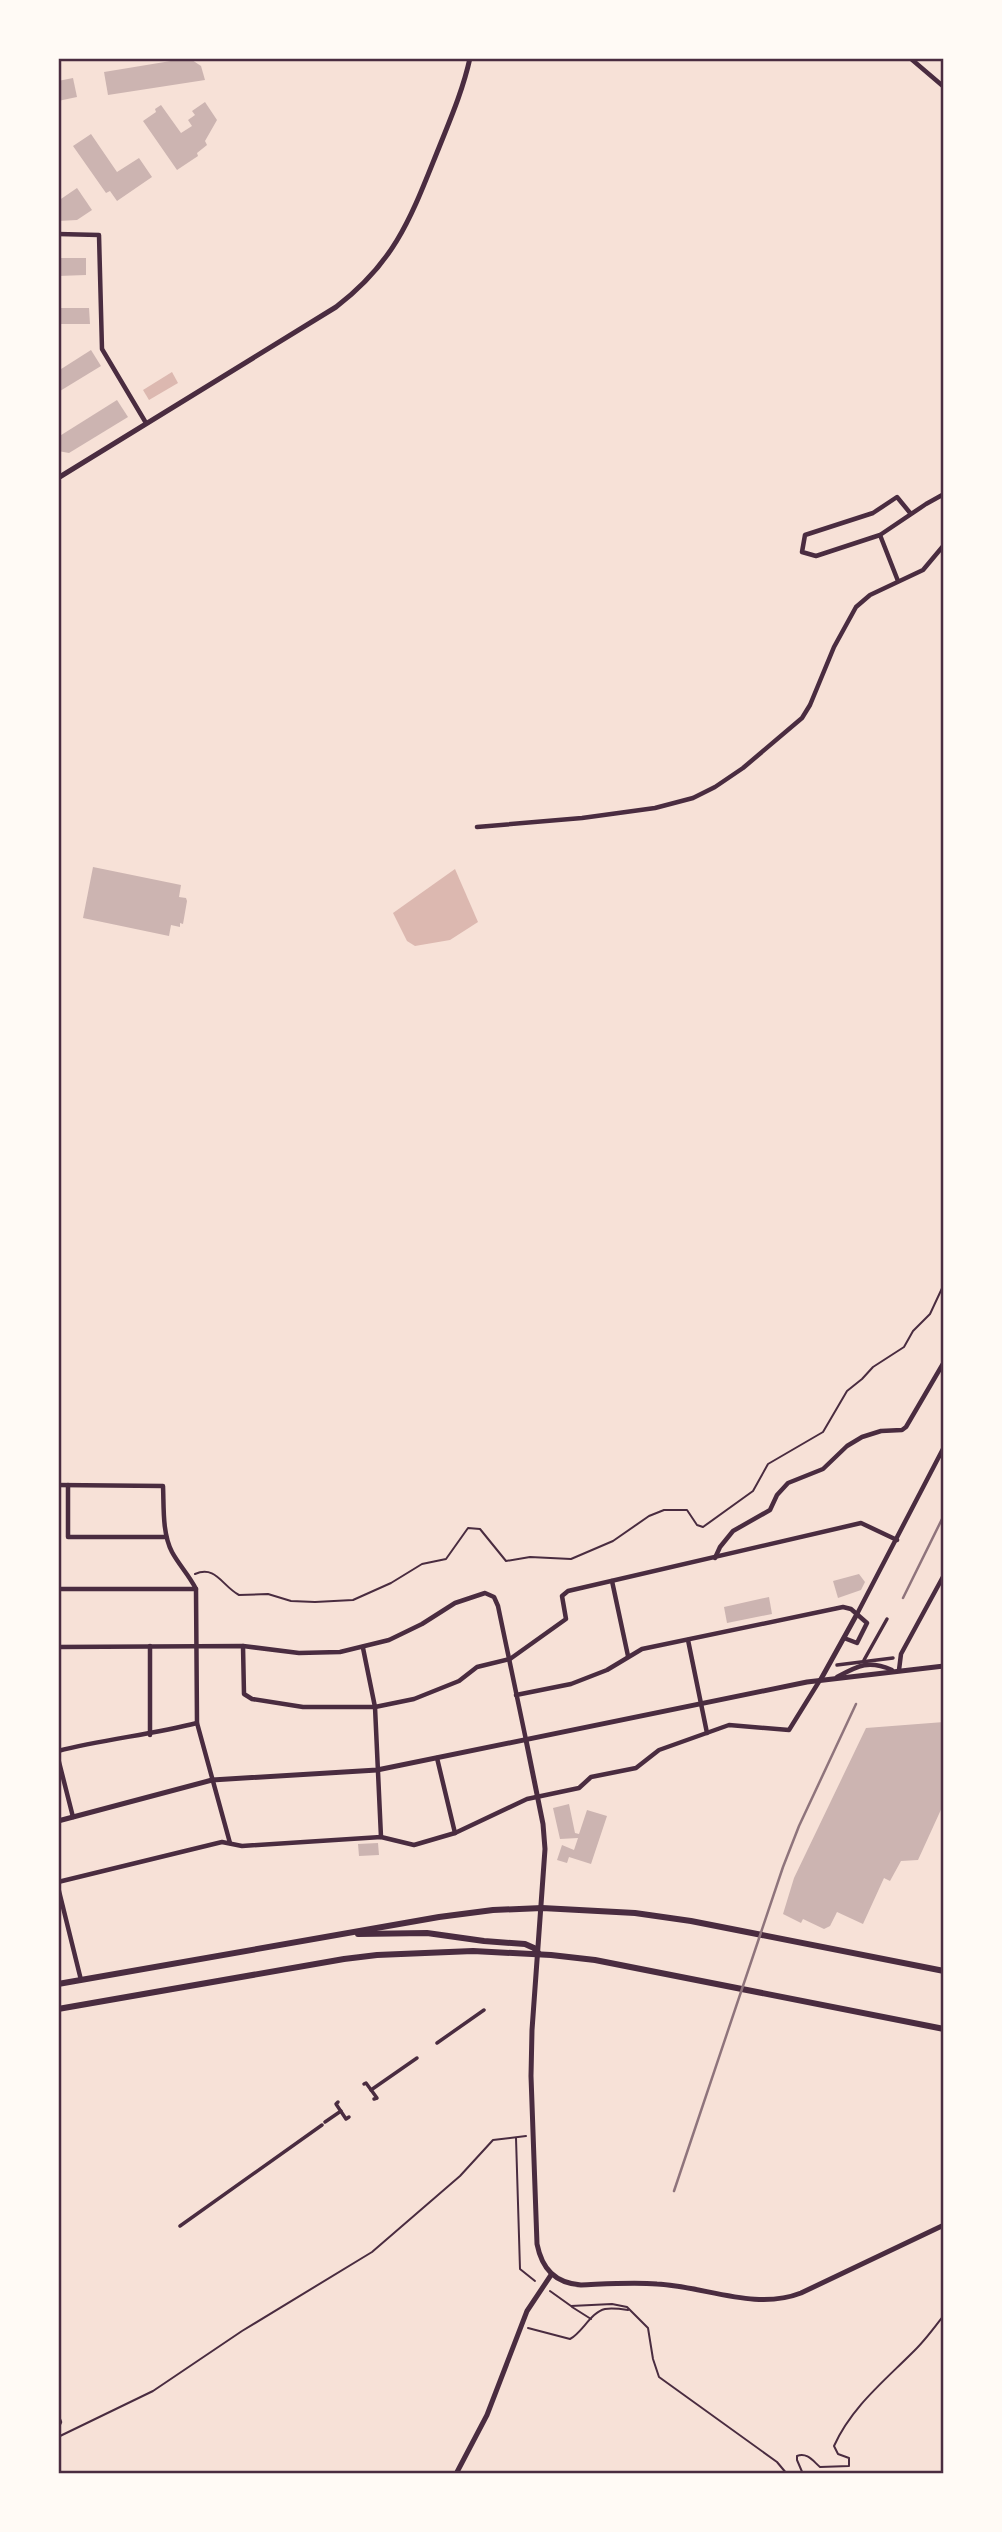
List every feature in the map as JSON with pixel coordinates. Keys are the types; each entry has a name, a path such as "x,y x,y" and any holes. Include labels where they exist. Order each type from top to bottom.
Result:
{"main road":[{"path":"58,1984 471,1912 542,1908 662,1916 944,1971"},
{"path":"339,1934 427,1933 525,1944 539,1954"},
{"path":"58,2009 377,1955 453,1951 539,1954 650,1969 944,2029"}],"street":[{"path":"58,478 337,307 373,276 394,249 412,216 454,109 470,58"},
{"path":"910,58 944,87"},
{"path":"58,234 99,235 102,349 146,424"},
{"path":"911,514 897,497 873,513 805,535 802,552 816,556 880,535 944,495"},
{"path":"880,535 898,582"},
{"path":"477,827 655,808 693,798 715,787 743,768 802,718 834,647 856,607 870,595 923,570 944,545"},
{"path":"715,1558 733,1531 770,1510 777,1495 788,1483 824,1469 847,1446 863,1437 906,1427 944,1362"},
{"path":"81,1980 58,1885 214,1843 242,1846 381,1837 414,1845 455,1833 527,1799 579,1788 591,1777 636,1768 659,1750 729,1725 789,1730 824,1679 944,1447"},
{"path":"58,1485 163,1486 166,1537 172,1552 196,1589 197,1723 230,1843"},
{"path":"68,1485 68,1537 166,1537"},
{"path":"243,1646 244,1694 252,1699 303,1707 375,1707 414,1699 458,1681 477,1667 510,1659 566,1619 562,1596 568,1591 861,1523 897,1540"},
{"path":"896,1670 901,1654 944,1575"},
{"path":"612,1581 628,1656"},
{"path":"58,1589 196,1589"},
{"path":"58,1647 243,1646 320,1654 363,1648 389,1640 422,1624 455,1603 485,1593 497,1601 538,1796 545,1849 531,2076 537,2244 543,2264 551,2275 571,2284 656,2284 750,2299 775,2299 801,2293 944,2225"},
{"path":"516,1695 571,1684 607,1670 642,1649 844,1607 867,1623 857,1643 844,1638"},
{"path":"863,1662 887,1619"},
{"path":"688,1640 707,1733"},
{"path":"150,1646 150,1735"},
{"path":"363,1648 375,1707 381,1837"},
{"path":"838,1674 839,1664 893,1658"},
{"path":"58,1821 212,1780 377,1770 838,1674 944,1666"},
{"path":"58,1751 99,1741 150,1735 197,1723"},
{"path":"58,1758 73,1817"},
{"path":"437,1758 455,1833"},
{"path":"437,2043 484,2010"},
{"path":"371,2090 417,2058"},
{"path":"364,2084 377,2098 374,2099"},
{"path":"338,2102 336,2104 346,2119 349,2117"},
{"path":"180,2226 341,2111"},
{"path":"456,2474 487,2415 527,2311 551,2275"},
{"path":"58,2417 58,2426"}],"path":[{"path":"190,1576 207,1570 213,1572 239,1595 268,1594 290,1601 337,1602 353,1600 391,1583 422,1564 446,1559 468,1528 481,1529 506,1561 511,1561 530,1557 571,1559 613,1541 649,1516 671,1508 687,1510 697,1525 703,1527 753,1491 768,1464 824,1432 847,1391 873,1367 904,1347 913,1331 930,1314 944,1284"},
{"path":"58,2437 153,2390 242,2331 372,2252 460,2176 493,2140 527,2136"},
{"path":"516,2137 520,2269 535,2281"},
{"path":"550,2291 592,2319"},
{"path":"571,2306 612,2304 622,2305 630,2310 648,2328 659,2377 777,2462 787,2474"},
{"path":"527,2328 570,2340 604,2309 630,2310"},
{"path":"803,2474 797,2460 797,2456 801,2454 820,2467 849,2466 849,2458 838,2454 834,2446 840,2431 864,2400 923,2342 944,2315"}],"shaded area":[{"path":"172,372 178,383 149,400 143,390"},
{"path":"455,869 478,922 450,940 415,946 407,941 393,913"}],"building":[{"path":"189,58 201,66 205,80 108,95 104,72"},
{"path":"73,78 77,97 58,101 58,81"},
{"path":"205,102 217,120 205,141 207,145 197,153 198,156 177,170 143,121 161,105 181,133 192,126 188,120 195,115 192,111"},
{"path":"91,134 117,172 139,158 152,177 117,201 110,191 106,193 73,146"},
{"path":"77,188 92,210 77,220 58,221 58,201"},
{"path":"58,258 86,258 86,275 58,276"},
{"path":"58,308 89,308 90,324 58,324"},
{"path":"91,350 101,366 60,391 58,371"},
{"path":"117,400 128,417 69,453 58,451 58,437"},
{"path":"93,867 181,885 179,897 186,898 187,901 183,924 180,923 180,927 171,925 169,936 83,918"},
{"path":"859,1574 865,1582 861,1590 838,1598 833,1581"},
{"path":"769,1597 772,1614 727,1623 724,1607"},
{"path":"944,1722 944,1803 918,1860 901,1861 890,1881 884,1878 863,1924 837,1912 830,1926 824,1929 803,1919 801,1923 783,1914 794,1878 866,1728"},
{"path":"569,1804 575,1833 579,1834 587,1810 607,1816 591,1864 569,1857 567,1863 557,1860 562,1845 574,1850 578,1838 560,1839 553,1808"},
{"path":"378,1843 379,1855 359,1856 358,1844"}],"railway":[{"path":"903,1598 944,1515"},
{"path":"674,2191 783,1867 799,1826 856,1704"}]}
